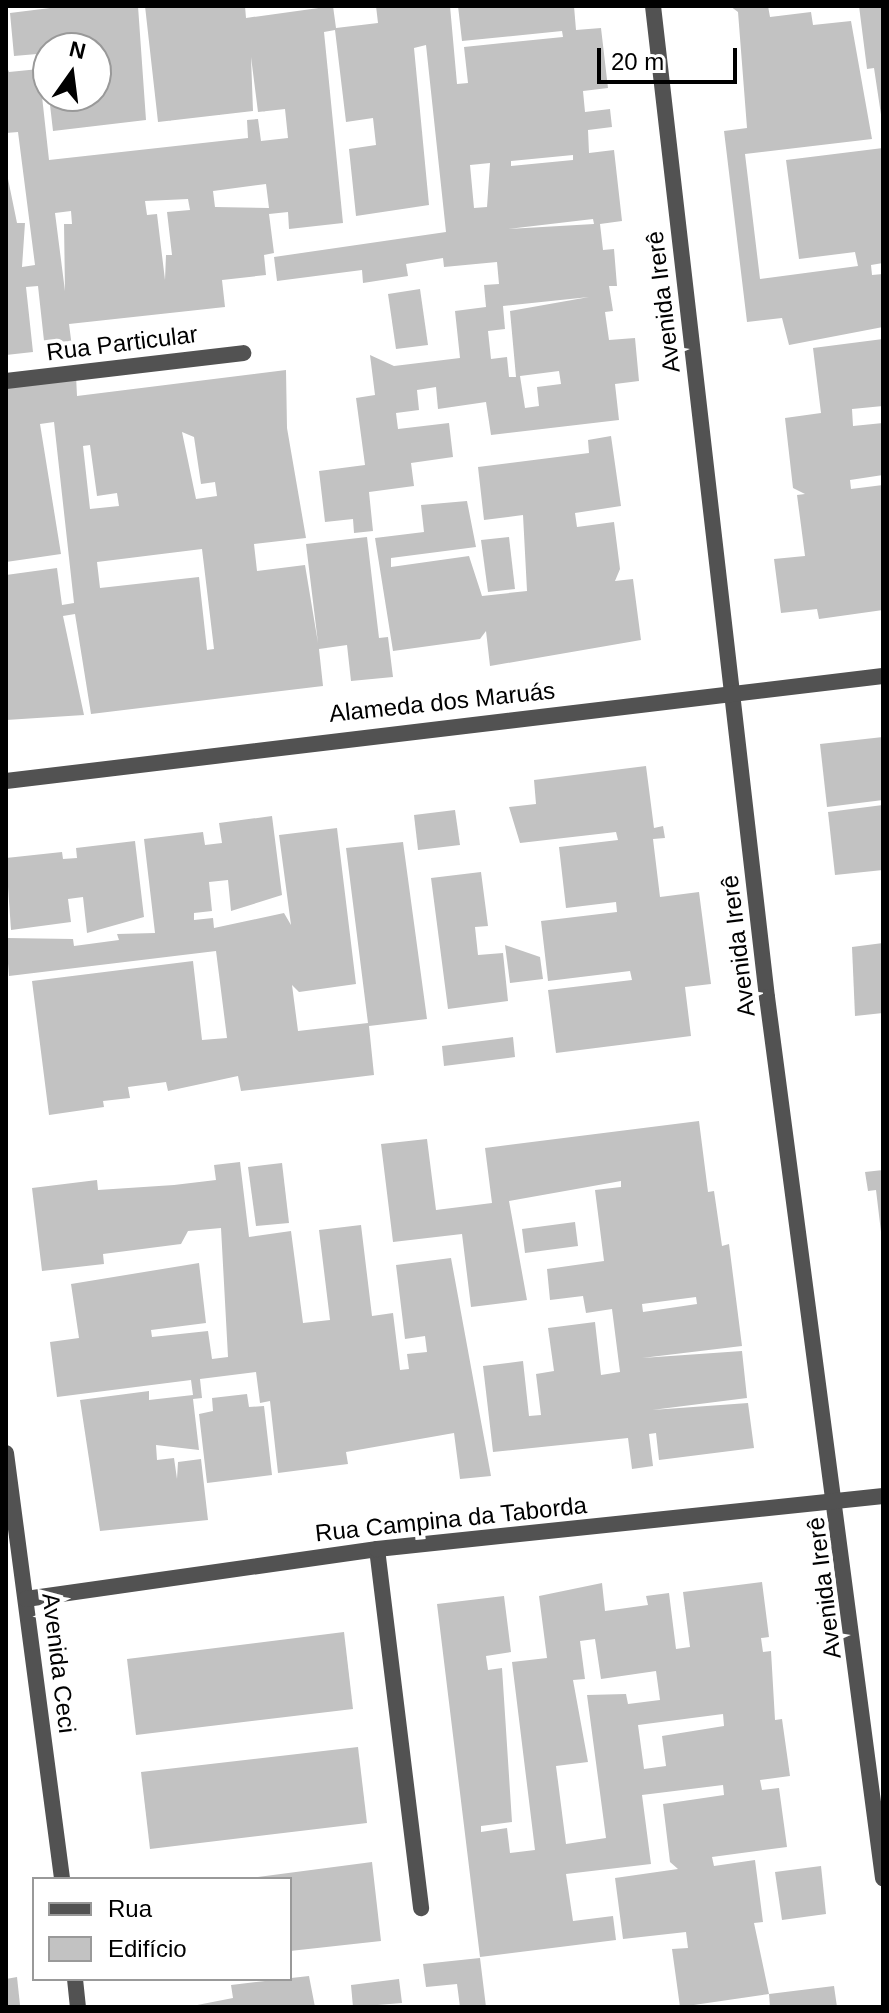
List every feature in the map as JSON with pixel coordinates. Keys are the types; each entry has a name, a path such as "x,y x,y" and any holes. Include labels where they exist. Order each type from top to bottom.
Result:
{"street":[{"name":"Avenida Irerê","path":"653,6 732,694 838,1502 883,1878"},
{"name":"Rua Particular","path":"6,381 243,353"},
{"name":"Alameda dos Maruás","path":"6,781 883,676"},
{"name":"Avenida Ceci","path":"6,1453 62,1877"},
{"name":"Rua Campina da Taborda","path":"26,1599 377,1549 883,1496"},
{"path":"377,1549 421,1908"},
{"path":"75,1981 78,2007"}],"building":[{"path":"66,6 138,6 146,120 53,131 51,112 112,112 112,32 32,32 32,54 14,56 10,13"},
{"path":"145,6 245,6 246,18 333,6 336,28 378,23 376,6 450,6 457,84 468,83 464,47 563,37 562,31 462,41 458,6 574,6 576,30 601,28 608,88 583,91 585,112 610,109 612,127 588,130 589,153 614,150 622,221 600,224 603,250 614,249 617,286 609,286 613,311 605,312 609,340 635,338 639,381 615,384 619,420 491,435 486,402 438,409 436,387 417,390 419,410 396,413 398,429 449,423 453,457 411,463 414,486 369,492 373,531 354,533 353,519 325,522 319,471 365,465 356,398 375,395 370,355 394,366 460,358 455,311 486,307 484,285 499,284 497,262 444,267 443,258 406,264 408,276 363,283 362,270 277,281 274,257 446,232 426,45 414,48 429,205 356,216 349,149 376,145 373,118 346,122 335,30 324,32 343,223 289,229 288,212 269,214 274,253 264,255 266,275 222,280 225,307 69,324 72,347 45,350 38,286 26,287 33,352 6,355 6,169 17,223 25,223 22,267 35,265 18,132 6,133 6,65 9,72 32,70 32,112 44,112 49,160 248,138 247,120 258,119 261,141 288,138 285,109 258,112 251,57 253,111 158,122","holes":["573,155 573,160 511,166 511,161","490,163 487,207 474,208 470,165","266,184 269,208 215,207 213,191","188,199 190,210 167,212 172,255 166,255 165,280 157,214 147,215 145,201","71,211 72,224 64,224 65,291 55,213","593,219 594,224 507,229","589,297 510,311 516,377 509,377 507,357 491,359 488,331 505,329 503,306","559,371 561,384 537,387 539,406 525,408 520,376"]},
{"path":"730,6 768,6 770,17 811,12 813,25 851,21 872,139 745,154 760,279 858,266 855,252 799,259 786,160 883,148 883,263 871,265 872,275 883,274 883,327 789,345 782,318 747,322 724,131 747,128 738,12"},
{"path":"859,6 883,6 883,128 874,68 867,69"},
{"path":"420,289 428,345 396,349 388,294"},
{"path":"883,339 883,406 852,409 853,426 883,423 883,475 850,480 851,489 883,485 883,610 819,619 817,609 781,613 774,559 805,556 797,495 805,494 793,488 785,418 821,413 813,348"},
{"path":"286,370 287,428 306,538 254,544 257,571 305,565 318,643 306,544 367,537 379,638 388,637 393,677 351,681 347,645 319,649 323,686 91,714 75,614 63,616 84,715 6,720 6,575 57,568 62,605 74,603 54,422 40,424 61,554 6,562 6,383 76,375 77,396","holes":["182,432 194,437 201,484 215,482 217,496 196,499","90,445 97,496 117,493 119,506 90,509 83,446","202,549 214,649 207,650 199,577 100,588 97,562"]},
{"path":"611,436 621,506 575,513 577,527 614,522 620,569 615,581 633,579 641,640 490,666 486,631 480,639 393,651 375,538 424,532 421,505 467,501 476,547 391,558 391,567 469,556 482,596 527,591 523,515 484,520 478,467 589,453 588,440"},
{"path":"509,537 515,589 488,592 481,540"},
{"path":"883,737 883,800 827,807 820,744"},
{"path":"646,766 654,828 663,826 665,838 653,839 660,897 699,892 711,984 685,987 691,1036 556,1053 548,990 632,980 630,971 548,981 541,921 617,912 616,902 566,908 559,847 618,840 616,832 520,843 509,807 536,804 534,780"},
{"path":"883,805 883,870 835,875 828,812"},
{"path":"455,810 460,845 418,850 414,815"},
{"path":"272,816 282,895 231,911 228,880 209,882 212,911 194,913 194,920 213,918 214,928 284,913 291,925 279,835 337,828 356,984 299,992 292,985 298,1031 368,1023 346,848 403,842 427,1019 369,1026 374,1075 241,1091 238,1076 168,1091 166,1082 128,1087 130,1098 103,1101 104,1107 49,1115 32,981 193,961 202,1040 227,1038 216,951 9,976 6,938 73,939 74,946 119,940 117,934 155,933 144,839 203,832 205,845 222,843 219,823"},
{"path":"135,841 144,917 87,933 83,897 68,899 71,922 11,930 6,858 62,852 63,859 77,858 76,848"},
{"path":"481,872 488,926 475,927 478,955 503,953 508,1001 448,1009 431,878"},
{"path":"883,943 883,1013 855,1016 852,947"},
{"path":"505,945 540,957 543,979 510,983"},
{"path":"513,1037 515,1057 444,1066 442,1046"},
{"path":"699,1121 708,1192 714,1191 722,1246 729,1244 742,1346 642,1358 742,1351 747,1398 652,1410 748,1403 754,1448 659,1460 656,1433 649,1434 653,1466 632,1469 628,1438 493,1452 483,1366 523,1361 529,1416 541,1415 536,1374 554,1371 548,1328 595,1322 601,1375 620,1372 612,1309 586,1313 583,1296 550,1300 547,1269 604,1261 595,1190 621,1187 621,1181 509,1201 527,1300 471,1307 462,1234 393,1242 381,1144 427,1139 436,1210 492,1203 485,1148","holes":["696,1297 697,1304 643,1312 642,1304"]},
{"path":"240,1162 249,1237 291,1231 303,1323 330,1320 319,1230 361,1225 372,1316 393,1313 400,1370 409,1369 407,1354 427,1352 425,1336 405,1339 396,1265 451,1258 491,1476 460,1479 454,1433 346,1452 348,1464 278,1473 270,1401 260,1403 256,1372 200,1379 202,1398 193,1399 199,1450 156,1445 157,1460 174,1458 177,1479 178,1462 201,1459 208,1520 100,1531 80,1400 149,1391 149,1400 193,1395 191,1380 57,1397 50,1342 79,1338 71,1284 199,1263 206,1323 151,1330 152,1337 208,1331 212,1359 228,1357 221,1228 188,1231 181,1244 103,1254 104,1264 42,1271 32,1188 97,1180 98,1190 216,1180 214,1165"},
{"path":"282,1163 289,1223 256,1226 248,1167"},
{"path":"883,1170 881,1232 876,1190 868,1191 865,1172"},
{"path":"575,1222 578,1246 525,1253 522,1229"},
{"path":"247,1394 249,1407 264,1406 272,1475 207,1483 199,1414 213,1411 212,1398"},
{"path":"762,1582 769,1637 761,1638 763,1652 771,1651 775,1720 782,1719 790,1776 760,1780 762,1790 779,1788 787,1847 712,1857 714,1866 755,1860 763,1922 754,1923 769,1994 680,2007 672,1949 688,1948 686,1932 623,1939 615,1878 678,1869 670,1862 663,1804 724,1795 723,1785 642,1795 651,1864 566,1874 573,1921 613,1916 616,1940 480,1957 437,1604 504,1596 511,1652 486,1656 488,1670 502,1668 512,1822 481,1826 481,1832 507,1828 510,1853 535,1850 512,1662 547,1658 539,1596 602,1583 605,1611 648,1605 646,1596 669,1593 676,1649 690,1647 683,1592","holes":["595,1639 601,1679 656,1671 660,1700 628,1704 626,1694 587,1695 606,1838 566,1844 556,1766 588,1762 573,1680 585,1679 580,1641","723,1714 724,1726 662,1736 666,1766 644,1769 638,1725"]},
{"path":"344,1632 353,1709 136,1735 127,1659"},
{"path":"358,1747 367,1823 150,1849 141,1772"},
{"path":"372,1862 381,1941 292,1951 292,1877 258,1877"},
{"path":"821,1866 826,1914 782,1920 775,1872"},
{"path":"480,1958 486,2007 460,2007 457,1984 426,1987 423,1964"},
{"path":"309,1976 315,2007 187,2007 233,1998 231,1985 292,1981 292,1978"},
{"path":"17,1977 20,2005 6,2007 6,1979"},
{"path":"399,1979 402,2003 353,2007 351,1985"},
{"path":"834,1986 837,2007 770,2007 769,1994"}]}
